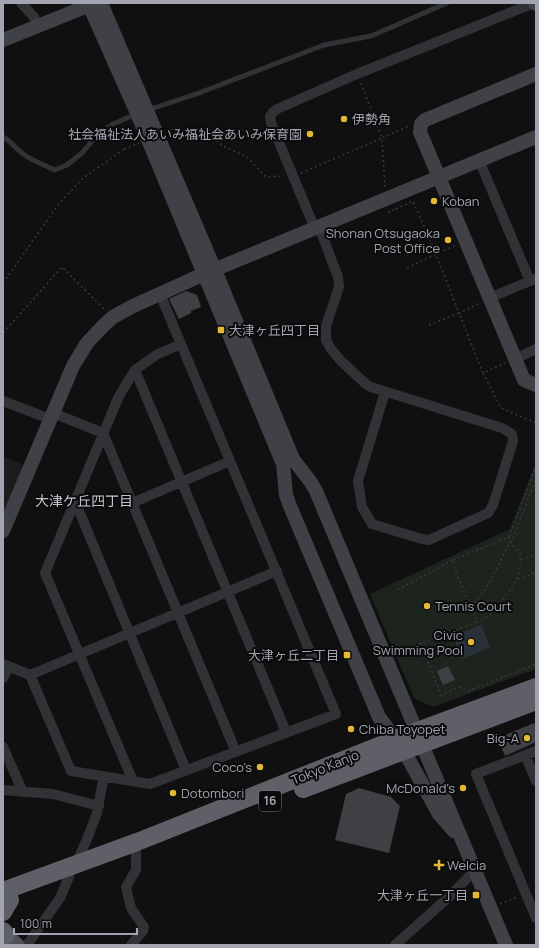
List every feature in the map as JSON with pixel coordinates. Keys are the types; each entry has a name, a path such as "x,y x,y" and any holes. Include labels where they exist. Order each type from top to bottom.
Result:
{"highway":[{"name":"Tokyo Kanjo","path":"419,738 536,687"},
{"name":"Tokyo Kanjo","path":"5,901 138,842 419,738 536,701"},
{"name":"Tokyo Kanjo","path":"72,871 136,852 400,745"}],"street":[{"path":"21,3 34,17 37,26"},
{"path":"385,392 358,481 362,507 372,524 429,540 488,513 493,505 513,441 512,434 502,428 385,392 366,384 341,361 331,349 326,340 326,326 339,287 338,277 293,176 271,123 270,117 277,109 357,74 535,3"},
{"path":"3,40 93,4 142,112 209,272 293,459 316,491 506,945"},
{"path":"536,74 425,120 421,124 420,132 524,380 536,385"},
{"path":"3,531 79,354 96,333 113,317 133,306 209,272 536,136"},
{"path":"479,160 533,280 489,298"},
{"path":"209,272 283,464 286,495 290,506 379,717 400,745 439,814 463,842"},
{"path":"3,678 6,665 30,675 71,771 150,784 336,714 160,294"},
{"path":"133,781 45,573 119,396 135,370 156,355 181,344"},
{"path":"515,359 536,349"},
{"path":"135,370 286,732"},
{"path":"3,401 103,433 236,752"},
{"path":"132,502 230,461"},
{"path":"75,502 186,770"},
{"path":"30,675 277,571"},
{"path":"3,747 23,792"},
{"path":"536,751 476,774 536,918"},
{"path":"525,755 536,781"},
{"path":"27,945 60,898 88,839 99,806 104,776"},
{"path":"3,790 53,794 99,806"},
{"path":"131,945 144,931 144,927 131,908 126,887 136,870 136,852"},
{"path":"395,945 450,896 474,870"},
{"path":"526,894 536,890"}],"lane":[{"path":"3,137 11,141 21,153 36,162 55,170 67,165 82,153 97,135 113,124 142,112 200,93 324,45 372,36 447,3"}],"path":[{"path":"357,74 382,138 386,187"},
{"path":"3,283 58,205 82,179 124,149 178,127 190,136 207,132 224,146 247,157 266,177 293,176 413,124 421,124"},
{"path":"388,212 413,201 436,254 482,373 500,408 536,423"},
{"path":"394,205 396,209"},
{"path":"407,268 465,240"},
{"path":"3,332 62,267 113,317"},
{"path":"429,325 459,313 489,298"},
{"path":"482,373 515,359"},
{"path":"393,654 477,622 492,613 518,578 521,560 520,553 510,542 509,537 536,466"},
{"path":"471,606 487,588 510,542 514,538 536,479"},
{"path":"397,590 453,560 509,537"},
{"path":"521,560 536,555"},
{"path":"453,560 456,572 477,622"},
{"path":"518,578 523,578 536,572"},
{"path":"421,643 441,694 459,687 468,691 536,664"},
{"path":"498,905 526,894"}],"shaded area":[{"path":"3,456 24,465 3,516"},
{"path":"536,462 536,669 433,707 414,698 370,594 510,529"},
{"name":"Civic Swimming Pool","path":"481,625 490,647 462,659 453,636"}],"building":[{"path":"186,291 197,295 201,307 191,311 191,313 179,319 169,299"},
{"path":"448,666 455,680 443,685 437,671"},
{"path":"534,723 536,727 536,742 505,756 498,738"},
{"path":"359,788 391,797 400,806 389,853 335,840 346,794"}],"place":[{"name":"伊勢角","path":"344,119"},
{"name":"社会福祉法人あいみ福祉会あいみ保育園","path":"310,134"},
{"name":"Koban","path":"434,201"},
{"name":"Shonan Otsugaoka Post Office","path":"448,240"},
{"name":"大津ヶ丘四丁目","path":"221,330"},
{"name":"Tennis Court","path":"427,606"},
{"name":"Civic Swimming Pool","path":"471,642"},
{"name":"大津ヶ丘二丁目","path":"347,655"},
{"name":"Chiba Toyopet","path":"351,729"},
{"name":"Big-A","path":"527,738"},
{"name":"Coco's","path":"260,767"},
{"name":"McDonald's","path":"463,788"},
{"name":"Dotombori","path":"173,793"},
{"name":"Welcia","path":"439,865"},
{"name":"大津ヶ丘一丁目","path":"476,895"}],"district":[{"name":"大津ケ丘四丁目","path":"84,501"}]}
